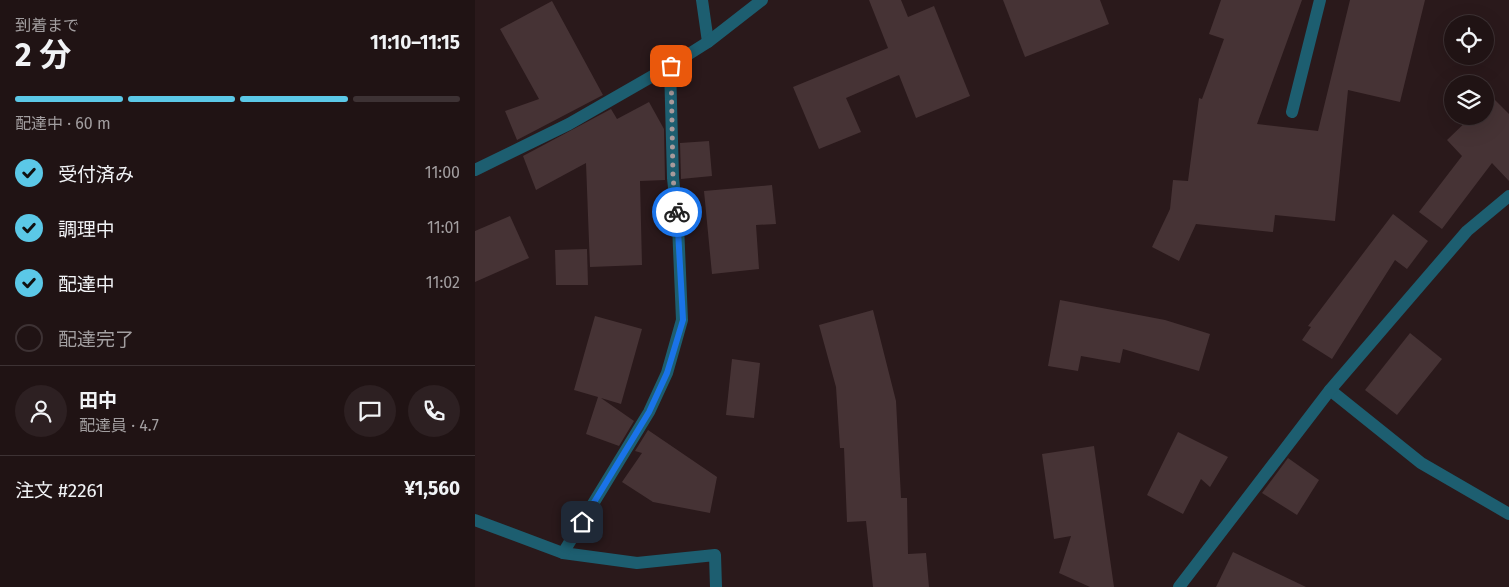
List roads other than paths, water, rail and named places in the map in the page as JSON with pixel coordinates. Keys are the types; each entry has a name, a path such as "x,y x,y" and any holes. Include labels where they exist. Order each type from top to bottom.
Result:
{"street":[{"path":"702,0 708,42"},
{"path":"475,170 569,124 671,66 708,42 762,0"},
{"path":"1292,112 1321,0"},
{"path":"563,553 649,412 667,373 683,320 678,225 673,178 671,66"},
{"path":"1179,587 1330,390 1467,231 1509,196"},
{"path":"1330,390 1421,463 1509,514"},
{"path":"475,520 563,553 637,563 715,555 716,587"}]}
